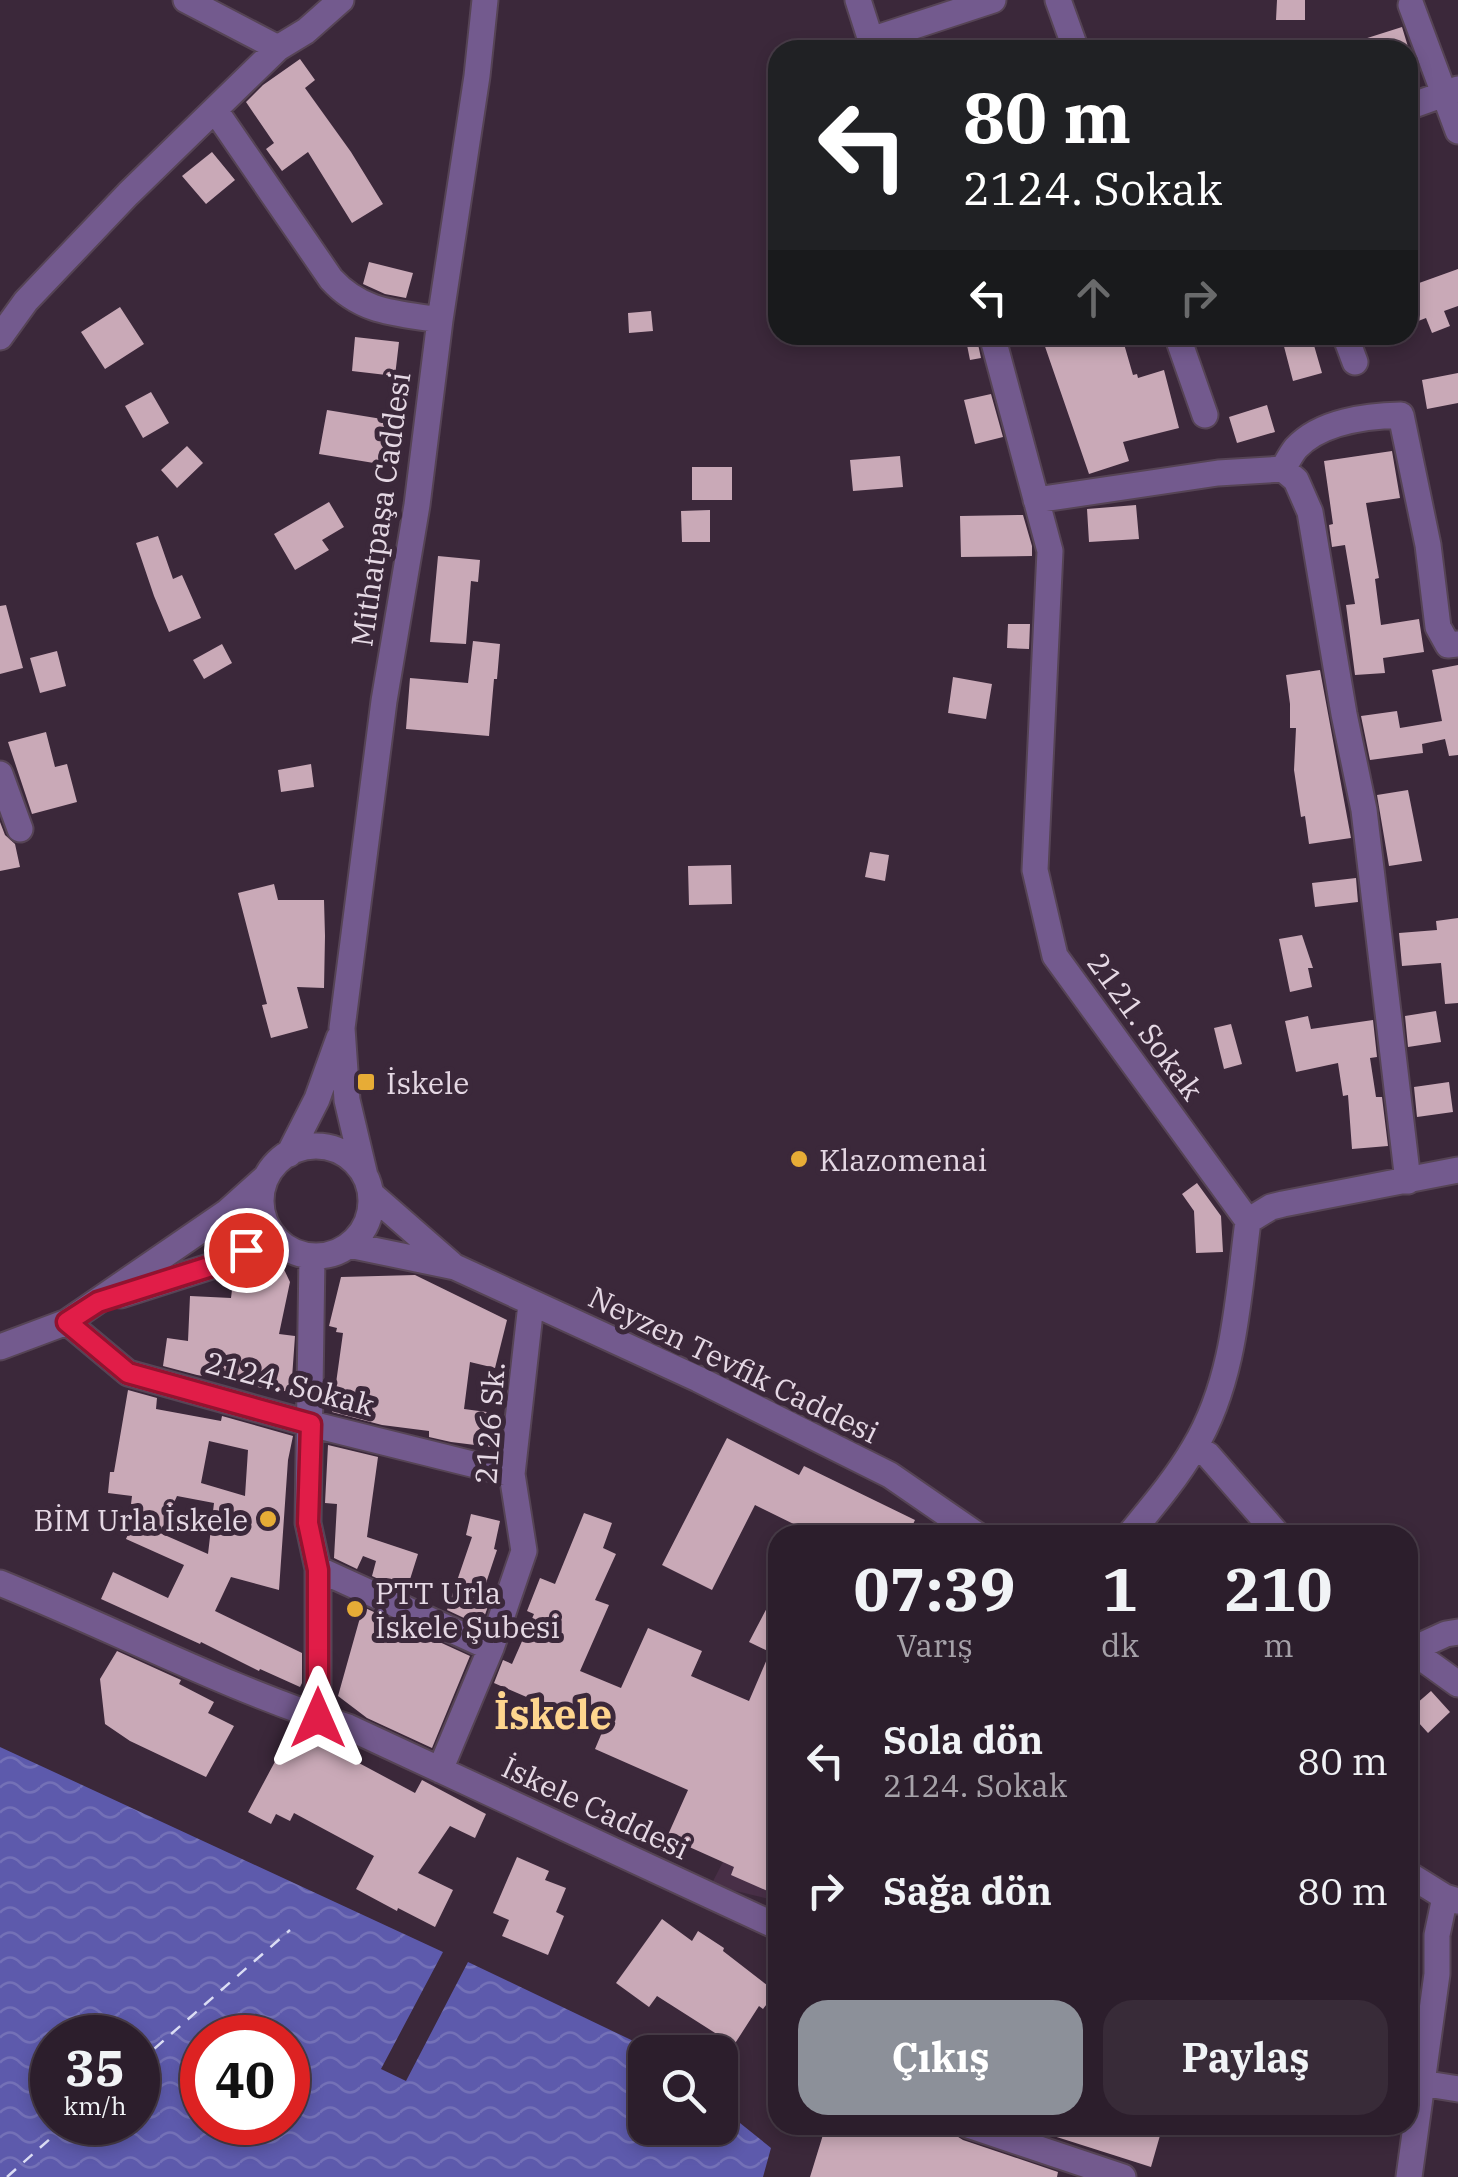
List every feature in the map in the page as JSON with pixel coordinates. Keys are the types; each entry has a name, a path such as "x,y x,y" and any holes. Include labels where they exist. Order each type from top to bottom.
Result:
{"street":[{"path":"186,0 278,48"},
{"path":"0,337 26,301 128,194 278,48 306,31 342,0"},
{"name":"Mithatpaşa Caddesi","path":"342,1028 384,701 417,506 484,0"},
{"path":"858,0 870,40"},
{"path":"886,40 994,0"},
{"path":"1058,0 1072,40"},
{"path":"1411,5 1451,92 1458,131"},
{"path":"1418,104 1451,92"},
{"path":"215,110 342,291 378,310 440,320"},
{"name":"2121. Sokak","path":"995,345 1050,551 1035,870 1055,956 1248,1221"},
{"path":"1180,345 1205,415"},
{"path":"1349,345 1355,362"},
{"path":"1283,469 1295,449 1318,430 1401,415 1428,546 1438,627 1448,645 1458,644"},
{"path":"1036,500 1218,473 1283,469 1296,480 1310,512 1364,810 1408,1181"},
{"path":"0,774 20,829"},
{"path":"289,1154 317,1099 342,1028"},
{"path":"266,1177 262,1192 265,1222 272,1234 297,1252 325,1256 349,1245 366,1223 370,1209 368,1186 346,1100 342,1028"},
{"path":"0,1347 67,1322 98,1302 226,1212 289,1154 306,1147 324,1147 355,1162 368,1186 454,1267"},
{"path":"1137,1525 1173,1479 1207,1423 1232,1349 1248,1221 1282,1204 1458,1170"},
{"path":"98,1302 218,1264 272,1234"},
{"path":"349,1245 454,1267"},
{"path":"312,1256 308,1523 318,1570 318,1718"},
{"name":"Neyzen Tevfik Caddesi","path":"454,1267 698,1378 890,1475 962,1525"},
{"name":"2126 Sk.","path":"440,1770 491,1648 524,1551 512,1474 531,1304"},
{"name":"2124. Sokak","path":"67,1322 128,1373 512,1474"},
{"path":"1194,1448 1221,1469 1269,1525"},
{"path":"318,1570 491,1648"},
{"name":"İskele Caddesi","path":"0,1584 201,1671 348,1727 768,1923"},
{"path":"1418,1645 1458,1632"},
{"path":"1418,1655 1458,1684"},
{"path":"1418,1880 1451,1899 1437,1934 1437,1974 1418,2106"},
{"path":"1421,2082 1458,2089"},
{"path":"997,2135 1123,2177"},
{"path":"1409,2177 1414,2135"}],"shaded area":[{"path":"760,1790 768,1794 768,1899 711,1885"}],"water":[{"path":"0,1747 443,1952 381,2069 406,2081 468,1962 628,2038 628,2145 738,2145 738,2121 771,2148 763,2177 0,2177"}],"building":[{"path":"1277,0 1305,0 1305,20 1276,20"},
{"path":"1402,27 1406,40 1361,40"},
{"path":"300,59 315,80 305,88 383,204 352,223 308,152 282,171 266,149 274,143 246,102"},
{"path":"212,152 235,180 206,204 182,176"},
{"path":"369,262 413,273 406,298 363,284"},
{"path":"1458,269 1458,306 1444,311 1450,326 1432,333 1426,318 1418,321 1418,283"},
{"path":"120,307 144,344 105,369 81,332"},
{"path":"651,311 653,331 629,333 628,313"},
{"path":"355,337 399,342 395,376 352,371"},
{"path":"967,345 978,345 981,358 970,360"},
{"path":"1044,345 1124,345 1133,375 1138,378 1164,370 1179,428 1123,442 1129,461 1089,474"},
{"path":"1284,345 1314,345 1322,373 1293,381"},
{"path":"1458,373 1458,403 1427,409 1422,380"},
{"path":"151,392 169,423 143,438 125,406"},
{"path":"991,394 1003,437 975,444 964,400"},
{"path":"1267,405 1275,432 1237,443 1229,417"},
{"path":"327,410 388,420 380,464 319,454"},
{"path":"187,446 203,463 177,488 161,470"},
{"path":"1392,451 1400,498 1366,503 1379,578 1375,579 1381,625 1419,619 1424,652 1383,658 1385,673 1355,675 1346,605 1355,604 1345,545 1332,547 1329,525 1333,524 1324,461"},
{"path":"900,456 903,487 853,491 850,460"},
{"path":"692,467 732,467 732,500 692,500"},
{"path":"329,502 344,527 322,540 329,550 295,570 274,534"},
{"path":"1136,505 1139,539 1089,542 1087,509"},
{"path":"710,510 710,542 682,542 681,511"},
{"path":"1023,515 1032,556 961,557 960,516"},
{"path":"158,536 173,579 182,575 201,618 169,632 136,543"},
{"path":"438,556 480,560 478,582 471,581 466,644 430,642"},
{"path":"6,605 23,668 0,674 0,606"},
{"path":"1008,624 1030,624 1029,649 1007,648"},
{"path":"473,641 500,644 489,736 406,729 410,678 468,683"},
{"path":"222,644 232,663 204,679 193,660"},
{"path":"57,651 66,686 40,693 30,658"},
{"path":"1458,665 1458,755 1449,756 1445,739 1422,744 1423,753 1370,760 1361,716 1397,711 1400,728 1442,721 1432,670"},
{"path":"1320,670 1351,838 1309,844 1294,770 1296,728 1290,728 1286,675"},
{"path":"953,677 992,684 986,719 948,713"},
{"path":"46,732 55,767 67,764 77,802 32,814 8,742"},
{"path":"311,764 314,787 281,792 278,770"},
{"path":"1408,790 1422,861 1389,866 1377,795"},
{"path":"0,822 5,835 15,844 20,867 0,871"},
{"path":"870,852 889,855 885,881 865,877"},
{"path":"731,865 732,904 689,905 688,866"},
{"path":"1356,878 1358,902 1315,907 1312,883"},
{"path":"274,884 278,900 324,900 324,988 297,987 308,1028 271,1038 262,1005 267,1004 238,893"},
{"path":"1458,918 1458,1003 1445,1004 1441,963 1402,966 1399,933 1437,930 1436,921"},
{"path":"1302,935 1313,968 1308,968 1312,987 1290,992 1279,939"},
{"path":"1436,1011 1441,1042 1408,1047 1405,1016"},
{"path":"1308,1016 1311,1029 1373,1020 1377,1057 1370,1058 1376,1097 1382,1097 1388,1146 1352,1149 1348,1095 1343,1096 1338,1063 1296,1072 1285,1021"},
{"path":"1231,1024 1242,1064 1224,1069 1214,1028"},
{"path":"1449,1082 1453,1112 1417,1117 1414,1087"},
{"path":"1197,1183 1221,1216 1223,1252 1196,1253 1194,1211 1182,1194"},
{"path":"280,1261 290,1282 279,1334 295,1336 291,1392 224,1382 163,1366 167,1338 188,1341 190,1296 231,1298 234,1274"},
{"path":"415,1275 507,1320 495,1368 470,1362 464,1409 502,1414 499,1448 451,1442 429,1437 429,1431 382,1425 332,1412 343,1333 329,1326 341,1277"},
{"path":"128,1390 157,1398 156,1409 221,1421 222,1416 293,1436 279,1590 231,1577 215,1611 302,1653 300,1687 101,1599 113,1572 168,1598 184,1565 126,1539 141,1505 131,1504 132,1496 108,1493 110,1472 114,1472","holes":["209,1441 248,1450 245,1496 201,1483","177,1496 214,1503 208,1554 160,1533"]},
{"path":"727,1438 799,1475 804,1466 915,1520 913,1525 796,1525 755,1505 712,1590 662,1565"},
{"path":"328,1445 378,1457 367,1537 418,1554 406,1592 372,1576 376,1561 363,1556 357,1569 334,1558 337,1504 325,1503"},
{"path":"584,1513 612,1523 603,1548 616,1554 595,1600 609,1605 580,1671 621,1688 648,1628 702,1651 691,1676 749,1701 768,1657 768,1891 731,1875 734,1867 667,1837 688,1790 595,1749 603,1730 494,1683 503,1660 512,1664 534,1614 527,1611 540,1578 555,1584"},
{"path":"471,1514 500,1521 494,1549 497,1550 483,1592 492,1595 481,1626 447,1610 472,1537 466,1535"},
{"path":"768,1606 768,1651 749,1642"},
{"path":"363,1607 470,1656 432,1748 367,1718 338,1696"},
{"path":"117,1651 181,1680 179,1684 214,1702 208,1713 234,1726 206,1777 130,1741 105,1724 100,1679"},
{"path":"1431,1691 1450,1712 1428,1733 1418,1722 1418,1702"},
{"path":"294,1726 332,1740 329,1747 415,1793 422,1780 486,1814 475,1838 450,1826 418,1873 453,1890 435,1927 356,1889 374,1856 294,1813 290,1821 276,1814 271,1824 248,1812"},
{"path":"517,1857 549,1871 545,1880 566,1888 556,1912 564,1916 548,1955 502,1936 509,1920 493,1913"},
{"path":"662,1919 692,1941 698,1931 768,1986 768,2002 763,2009 759,2006 738,2039 738,2035 718,2035 657,1996 649,2007 616,1983"},
{"path":"823,2135 955,2135 1058,2172 1057,2177 810,2177"},
{"path":"1050,2135 1160,2135 1151,2167"}],"ferry route":[{"path":"160,2044 290,1930"},
{"path":"7,2177 43,2145"}],"place":[{"name":"İskele","path":"366,1082"},
{"name":"Klazomenai","path":"799,1159"},
{"name":"BİM Urla İskele","path":"268,1519"},
{"name":"PTT Urla İskele Şubesi","path":"355,1609"}],"district":[{"name":"İskele","path":"553,1714"}],"route":[{"path":"246,1250 218,1264 98,1302 67,1322 128,1373 311,1424 308,1523 318,1570 318,1718"}]}
